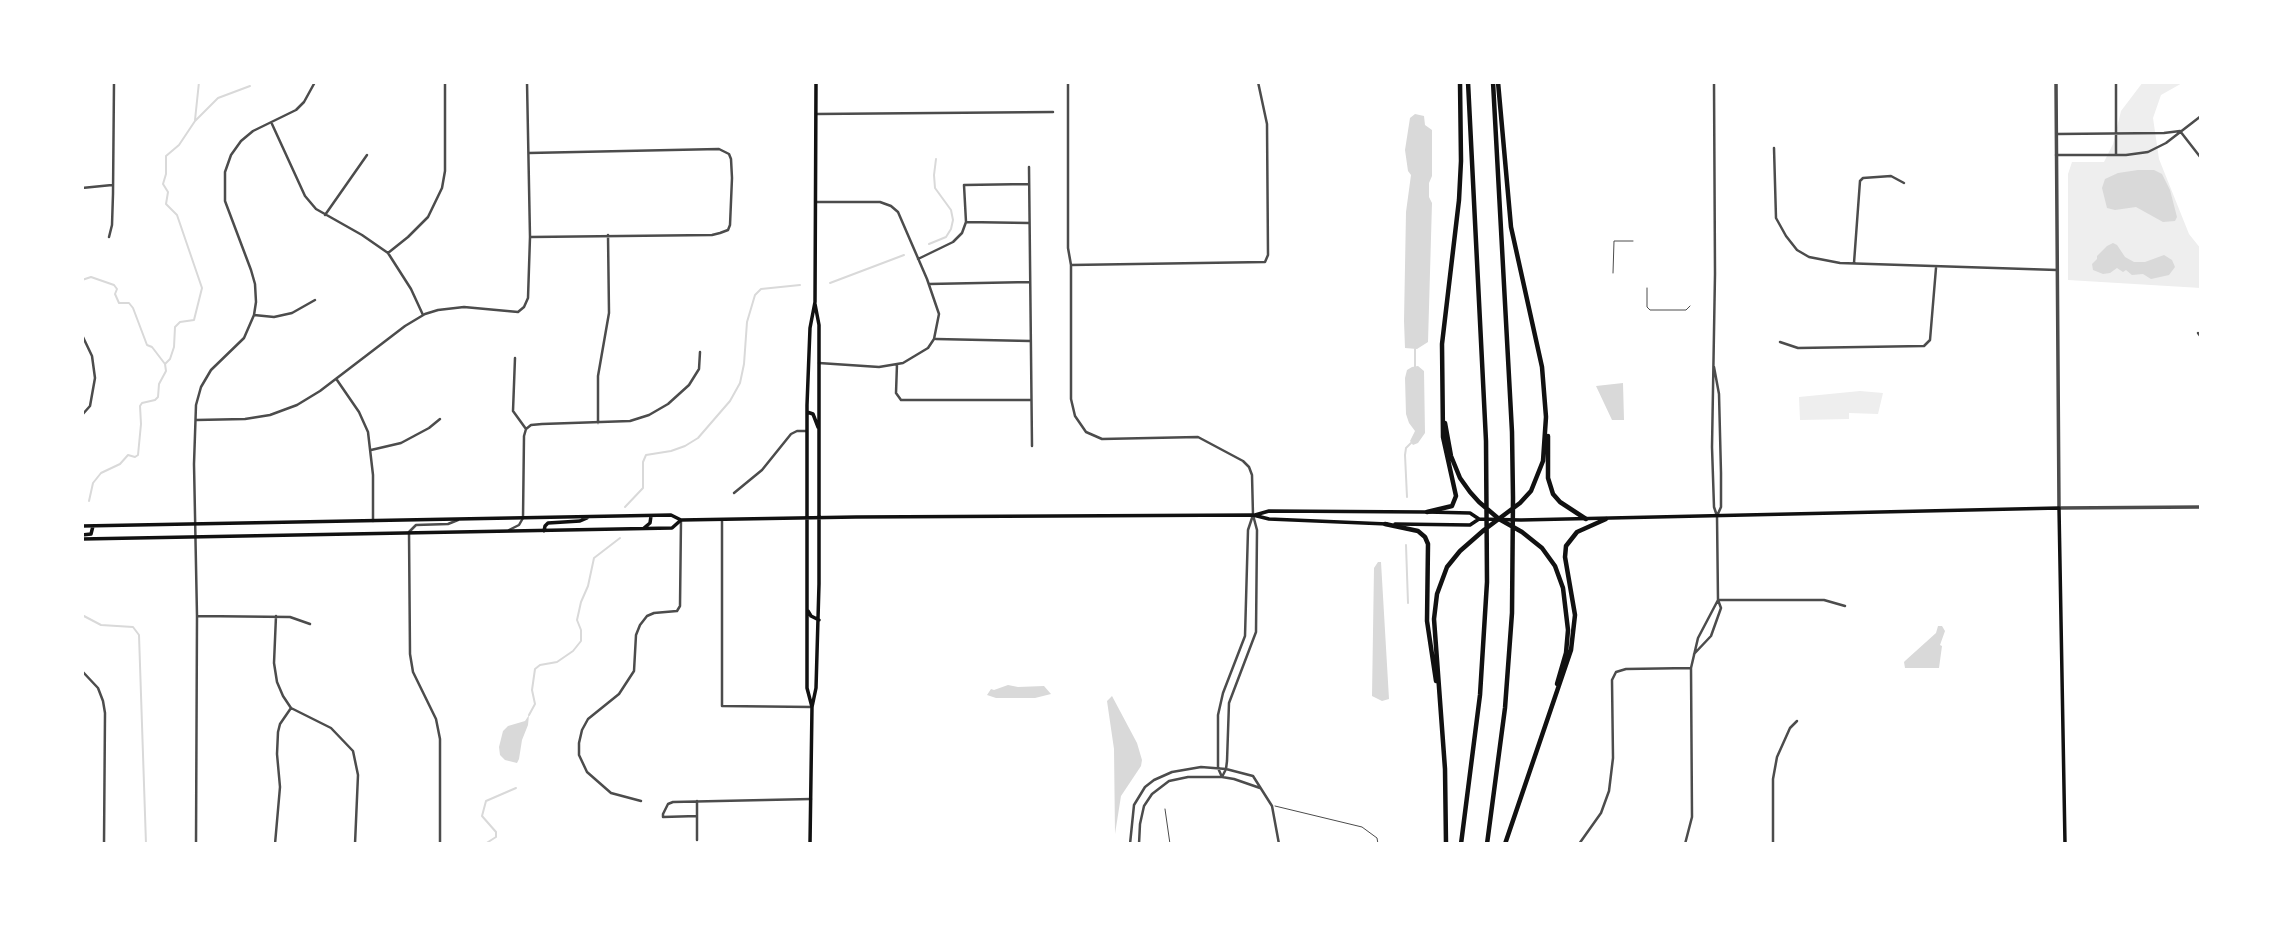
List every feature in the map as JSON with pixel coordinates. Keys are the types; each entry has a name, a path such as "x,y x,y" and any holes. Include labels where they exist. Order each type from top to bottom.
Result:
{"highway":[{"path":"1427,512 1450,507 1455,501 1455,489 1443,437 1441,344 1461,169 1460,82"},
{"path":"1461,844 1480,695 1487,541 1468,82"},
{"path":"1487,844 1505,708 1512,614 1513,541 1512,432 1493,82"},
{"path":"1498,82 1511,227 1542,367 1550,489 1560,502 1586,519"},
{"path":"1442,402 1448,444 1460,478 1479,502 1542,548 1555,566 1563,588 1568,640 1552,706"},
{"path":"1446,844 1445,779 1434,619 1439,587 1447,567 1460,551 1521,503 1537,479 1545,450 1546,417"},
{"path":"1505,844 1567,665 1575,625 1575,604 1565,557 1566,546 1577,531 1606,519"},
{"path":"1385,524 1418,531 1428,544 1428,629 1440,706"}],"main road":[{"path":"812,707 807,688 807,412 810,328 815,302 816,82"},
{"path":"810,844 812,707 816,688 819,620 820,517 819,325 815,302"},
{"path":"807,412 813,414 820,432"},
{"path":"1253,515 1269,519 1469,525 1479,519 1606,519 2059,508 2065,844"},
{"path":"82,527 671,515 681,520 1253,515 1269,511 1470,513 1479,519"},
{"path":"642,529 650,523 650,516"},
{"path":"544,531 548,523 580,521 589,517"},
{"path":"82,537 642,529 671,528 681,520"},
{"path":"82,537 91,534 93,526"},
{"path":"807,609 811,616 819,620"}],"street":[{"path":"109,237 112,225 114,82"},
{"path":"196,844 196,405 211,370 244,338 254,315 255,285 225,201 224,182 227,163 241,141 253,131 296,110 306,100 315,82"},
{"path":"388,253 429,217 442,188 445,171 445,82"},
{"path":"195,420 245,419 270,415 297,405 423,315 464,307 518,312 524,307 527,298 530,237 527,82"},
{"path":"1068,82 1071,399 1079,424 1094,437 1106,439 1190,436 1202,439 1243,461 1249,467 1253,480 1253,515 1257,530 1256,632 1229,703 1226,769 1222,777"},
{"path":"1071,265 1265,262 1268,255 1267,124 1258,82"},
{"path":"1694,654 1704,644 1721,613 1718,600 1717,516 1714,507 1712,447 1714,82"},
{"path":"2056,82 2059,508 2201,507"},
{"path":"2116,82 2116,155"},
{"path":"816,114 1053,112"},
{"path":"2056,155 2148,152 2166,143 2201,116"},
{"path":"272,123 305,196 316,209 388,253 411,289 423,315"},
{"path":"2056,134 2180,131"},
{"path":"2180,131 2201,158"},
{"path":"1774,148 1776,218 1797,250 1809,257 1821,261 1936,268 2057,271"},
{"path":"528,153 725,151 731,159 732,191 730,225 727,230 712,235 530,237"},
{"path":"325,215 367,155"},
{"path":"1029,167 1032,446"},
{"path":"1854,263 1860,181 1863,177 1891,176 1904,183"},
{"path":"918,259 953,242 962,233 966,222 964,185 1029,184"},
{"path":"82,188 113,185"},
{"path":"816,202 880,202 898,212 939,314 934,339 928,348 903,363 879,368 819,363"},
{"path":"966,222 1030,223"},
{"path":"598,423 598,376 609,313 608,235"},
{"path":"1780,342 1798,348 1924,346 1930,340 1936,268"},
{"path":"929,284 1030,282"},
{"path":"254,315 274,317 292,313 315,300"},
{"path":"2198,333 2201,337"},
{"path":"82,335 92,356 95,378 90,406 82,415"},
{"path":"934,339 1030,341"},
{"path":"507,531 519,525 523,518 526,429 531,425 542,424 630,421 656,412 680,395 696,376 700,352"},
{"path":"515,358 513,411 526,429"},
{"path":"897,364 896,393 901,400 1031,400"},
{"path":"1714,364 1719,394 1721,473 1721,507 1717,516"},
{"path":"337,379 359,412 368,432 373,521"},
{"path":"371,450 401,443 440,419"},
{"path":"734,494 762,470 791,434 807,430"},
{"path":"1222,777 1218,768 1220,705 1245,636 1248,530 1253,515"},
{"path":"722,519 722,706 812,707"},
{"path":"440,844 440,739 436,719 413,672 410,654 409,534 410,529 416,525 448,524 458,520"},
{"path":"641,801 611,793 587,772 579,755 579,743 588,719 619,695 634,671 636,635 640,625 647,616 677,611 680,606 681,520"},
{"path":"1718,600 1831,600 1845,606"},
{"path":"1685,844 1692,817 1691,668 1698,638 1718,600"},
{"path":"197,616 295,618 310,624"},
{"path":"275,617 274,663 277,682 291,708 331,728 353,751 358,775 355,844"},
{"path":"1579,844 1601,813 1609,792 1613,758 1612,680 1616,672 1626,669 1691,668"},
{"path":"82,671 97,688 106,713 104,844"},
{"path":"275,844 280,787 278,732 291,708"},
{"path":"1773,844 1773,779 1777,757 1790,728 1797,721"},
{"path":"1130,844 1134,805 1145,787 1172,772 1189,768 1218,768 1253,776 1272,806 1279,844"},
{"path":"1139,844 1144,806 1152,794 1169,780 1222,777 1261,788"},
{"path":"697,816 663,817 663,814 668,804 673,802 811,799"},
{"path":"697,801 697,840"}],"lane":[{"path":"1613,273 1614,241 1633,242"},
{"path":"1647,288 1647,307 1650,310 1686,310 1690,306"},
{"path":"1272,806 1362,827 1377,838 1378,844"},
{"path":"1165,809 1170,844"}],"shaded area":[{"path":"2143,82 2184,82 2161,95 2153,118 2159,159 2189,234 2201,249 2201,288 2068,280 2068,174 2072,162 2104,162 2113,144 2121,111"},
{"path":"1415,114 1424,116 1425,125 1432,130 1428,342 1417,349 1405,348 1404,321 1406,212 1411,175 1405,150 1410,118"},
{"path":"2154,170 2162,174 2170,190 2177,217 2175,221 2163,222 2136,207 2115,210 2107,208 2102,188 2105,179 2118,173"},
{"path":"2113,243 2125,257 2134,262 2145,262 2164,255 2172,260 2175,267 2169,275 2151,279 2143,274 2132,275 2117,268 2103,274 2093,270 2092,264 2097,256"},
{"path":"1418,366 1424,371 1425,433 1418,443 1413,445 1410,441 1415,431 1406,414 1405,378 1407,370"},
{"path":"1623,383 1624,420 1612,420 1596,386"},
{"path":"1860,391 1883,393 1878,414 1849,413 1849,419 1800,420 1799,397"},
{"path":"1381,562 1389,699 1382,701 1372,696 1374,568"},
{"path":"1938,626 1942,626 1945,631 1940,645 1939,668 1905,668 1904,662 1936,633"},
{"path":"1008,685 1044,686 1051,694 1035,698 996,698 987,695 991,689"},
{"path":"1112,696 1137,743 1142,760 1141,766 1121,796 1115,834 1114,749 1107,701"},
{"path":"529,715 517,763 505,760 500,755 499,747 503,731 508,726 525,721"}],"waterway":[{"path":"195,120 199,82"},
{"path":"165,364 174,347 175,327 180,322 194,320 202,288 177,215 166,204 168,192 163,184 166,156 179,145 195,121 218,98 250,86"},
{"path":"929,244 946,237 953,220 951,210 935,188 936,159"},
{"path":"830,283 904,255"},
{"path":"82,280 91,277 114,285 119,303 129,303 133,308 147,345 152,347 165,364 166,371 159,384 158,397 140,406 138,455 128,455 120,464 101,473 93,483 89,501"},
{"path":"625,507 643,488 643,462 646,455 671,451 698,438 730,401 740,383 747,322 755,295 761,289 800,285"},
{"path":"1415,349 1415,367"},
{"path":"1407,497 1405,455 1406,448 1411,443"},
{"path":"529,715 535,704 532,690 535,669 540,665 557,662 573,651 581,641 577,620 594,558 620,538"},
{"path":"1406,545 1408,603"},
{"path":"82,615 101,625 133,627 139,635 146,844"},
{"path":"485,844 496,837 496,832 482,816 486,801 516,788"}]}
